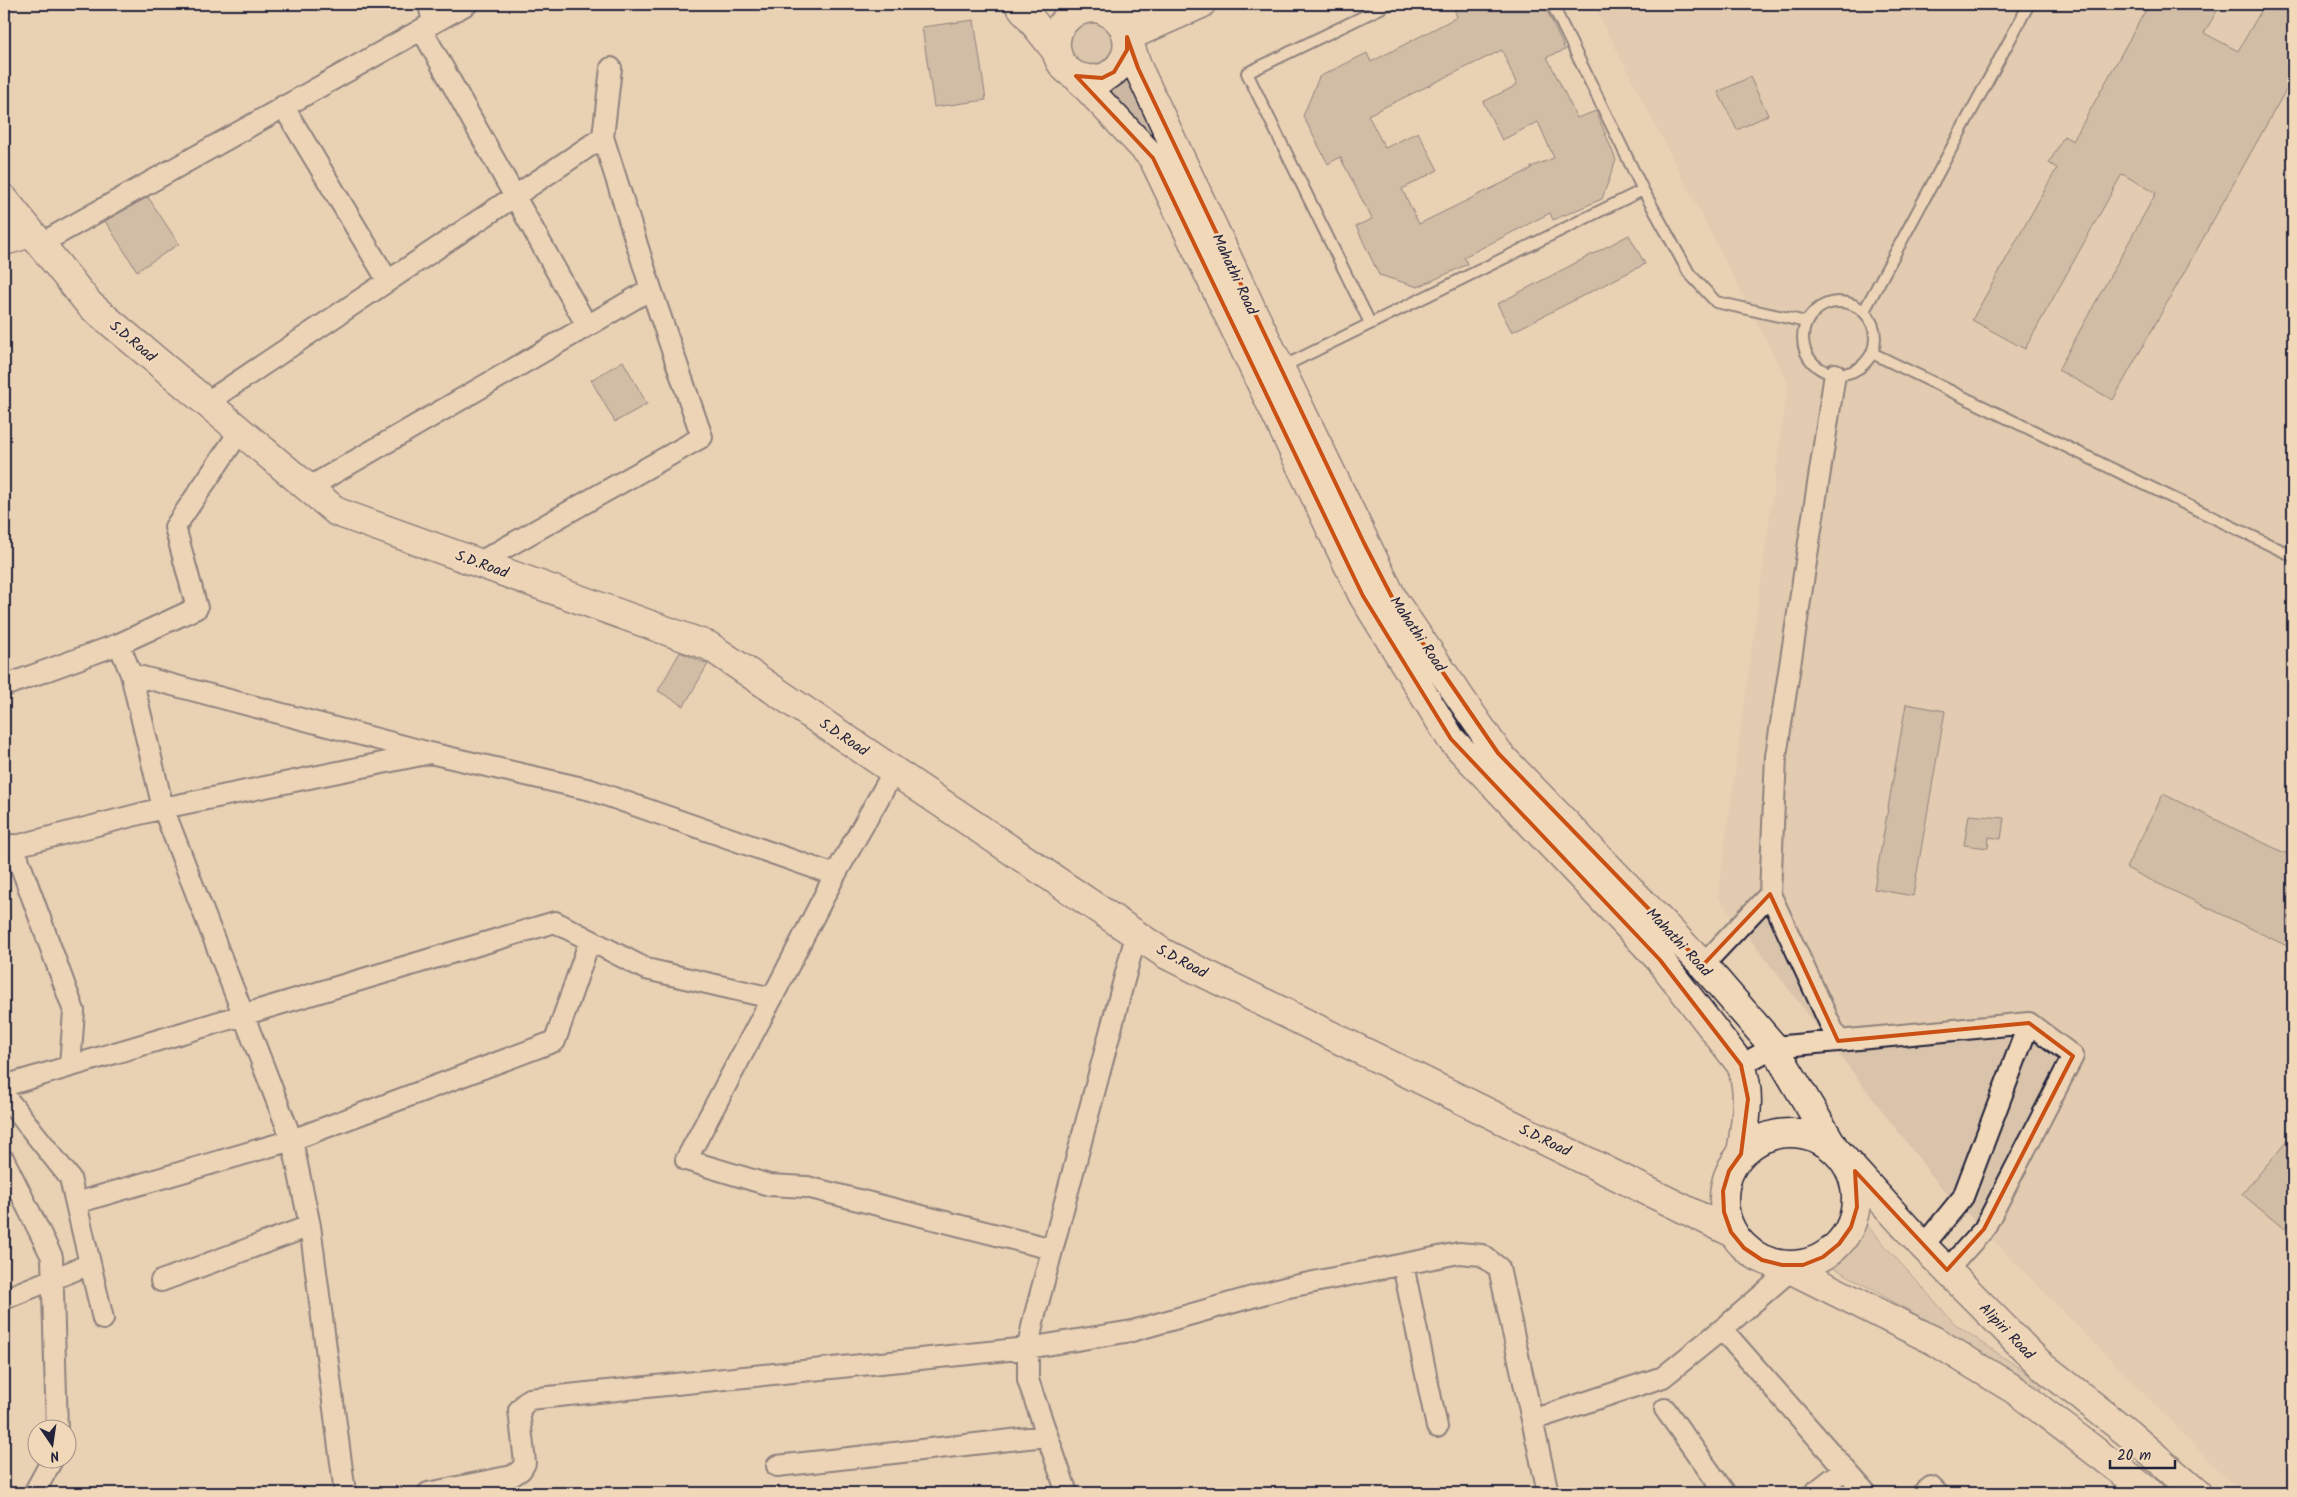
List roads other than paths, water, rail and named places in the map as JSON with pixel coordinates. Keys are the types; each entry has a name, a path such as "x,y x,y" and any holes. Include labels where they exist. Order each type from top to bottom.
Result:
{"street":[{"path":"428,4 427,26 515,196 587,326"},
{"path":"4,241 36,238 283,106 467,4"},
{"name":"Mahathi Road","path":"1019,4 1056,51 1067,70 1076,76 1153,158 1451,739 1660,960 1741,1065 1746,1080 1748,1099 1741,1154"},
{"path":"1107,16 1148,4"},
{"path":"1056,51 1055,40 1058,29 1073,13 1084,8 1107,16 1201,4"},
{"path":"1076,76 1089,80 1102,78 1114,72 1123,62 1127,50 1107,16"},
{"name":"Mahathi Road","path":"1107,16 1138,68 1280,368 1374,589 1400,609 1498,753 1702,965 1774,1047 1835,1149"},
{"path":"478,563 702,437 651,289 603,137 611,68"},
{"path":"283,106 388,281"},
{"path":"206,404 603,137"},
{"name":"S.D.Road","path":"4,199 90,306 337,512 709,646 1165,954 1732,1232"},
{"path":"308,488 651,289"},
{"path":"1835,374 1776,756 1770,894 1838,1041"},
{"path":"4,686 119,644 197,608 175,527 240,431"},
{"path":"119,644 132,674 163,808 292,1140 310,1226 345,1493"},
{"path":"132,674 430,753 591,790 835,875"},
{"path":"70,1066 74,1011 8,847 163,808 430,753"},
{"path":"894,771 835,875 686,1160 769,1185 807,1187 1052,1249"},
{"path":"1702,965 1770,894"},
{"path":"4,1086 555,922 646,969 772,998"},
{"path":"1067,1493 1028,1380 1028,1348 1052,1249 1136,934"},
{"path":"76,1203 292,1140 555,1041 590,940"},
{"path":"1741,1065 1774,1047 2029,1023 2072,1056 1984,1229 1947,1270"},
{"path":"1923,1246 1962,1197 2029,1023"},
{"path":"4,1095 70,1178 102,1319"},
{"path":"1532,1420 1663,1377 1726,1326 1786,1268 1803,1265 1823,1257 1839,1244 1851,1227 1857,1207 1856,1186 1848,1167 1835,1149 1818,1139 1798,1133 1777,1134 1757,1141 1741,1154 1729,1171 1723,1192 1724,1212 1732,1232 1744,1248 1762,1260 1786,1268 1933,1340 2015,1390 2150,1493"},
{"name":"Alipiri Road","path":"1835,1149 1923,1246 2039,1363 2129,1434 2197,1493"},
{"path":"4,1160 52,1257 56,1420"},
{"path":"161,1281 310,1226"},
{"path":"428,1493 512,1476 521,1470 525,1463 519,1410 529,1399 1028,1348 1132,1331 1284,1288 1459,1253 1482,1255 1499,1268 1548,1493"},
{"path":"4,1299 90,1264"},
{"path":"1403,1265 1437,1427"},
{"path":"1726,1326 1727,1334 1866,1493"},
{"path":"1665,1409 1725,1493"},
{"path":"777,1466 1046,1436"},
{"path":"1814,1493 1845,1469"},
{"path":"34,1493 47,1470"},
{"path":"1923,1493 1931,1487 1937,1493"}],"lane":[{"path":"1370,323 1247,73 1389,4"},
{"path":"1552,4 1643,190 1689,274 1716,302 1806,322"},
{"path":"1864,311 2029,4"},
{"path":"1280,368 1643,190"},
{"path":"1832,302 1844,302 1855,304 1864,311 1871,320 1875,331 1872,353 1866,362 1857,369 1835,374 1824,371 1814,364 1807,356 1803,333 1806,322 1821,306 1832,302"},
{"path":"1872,353 2293,556"}]}
